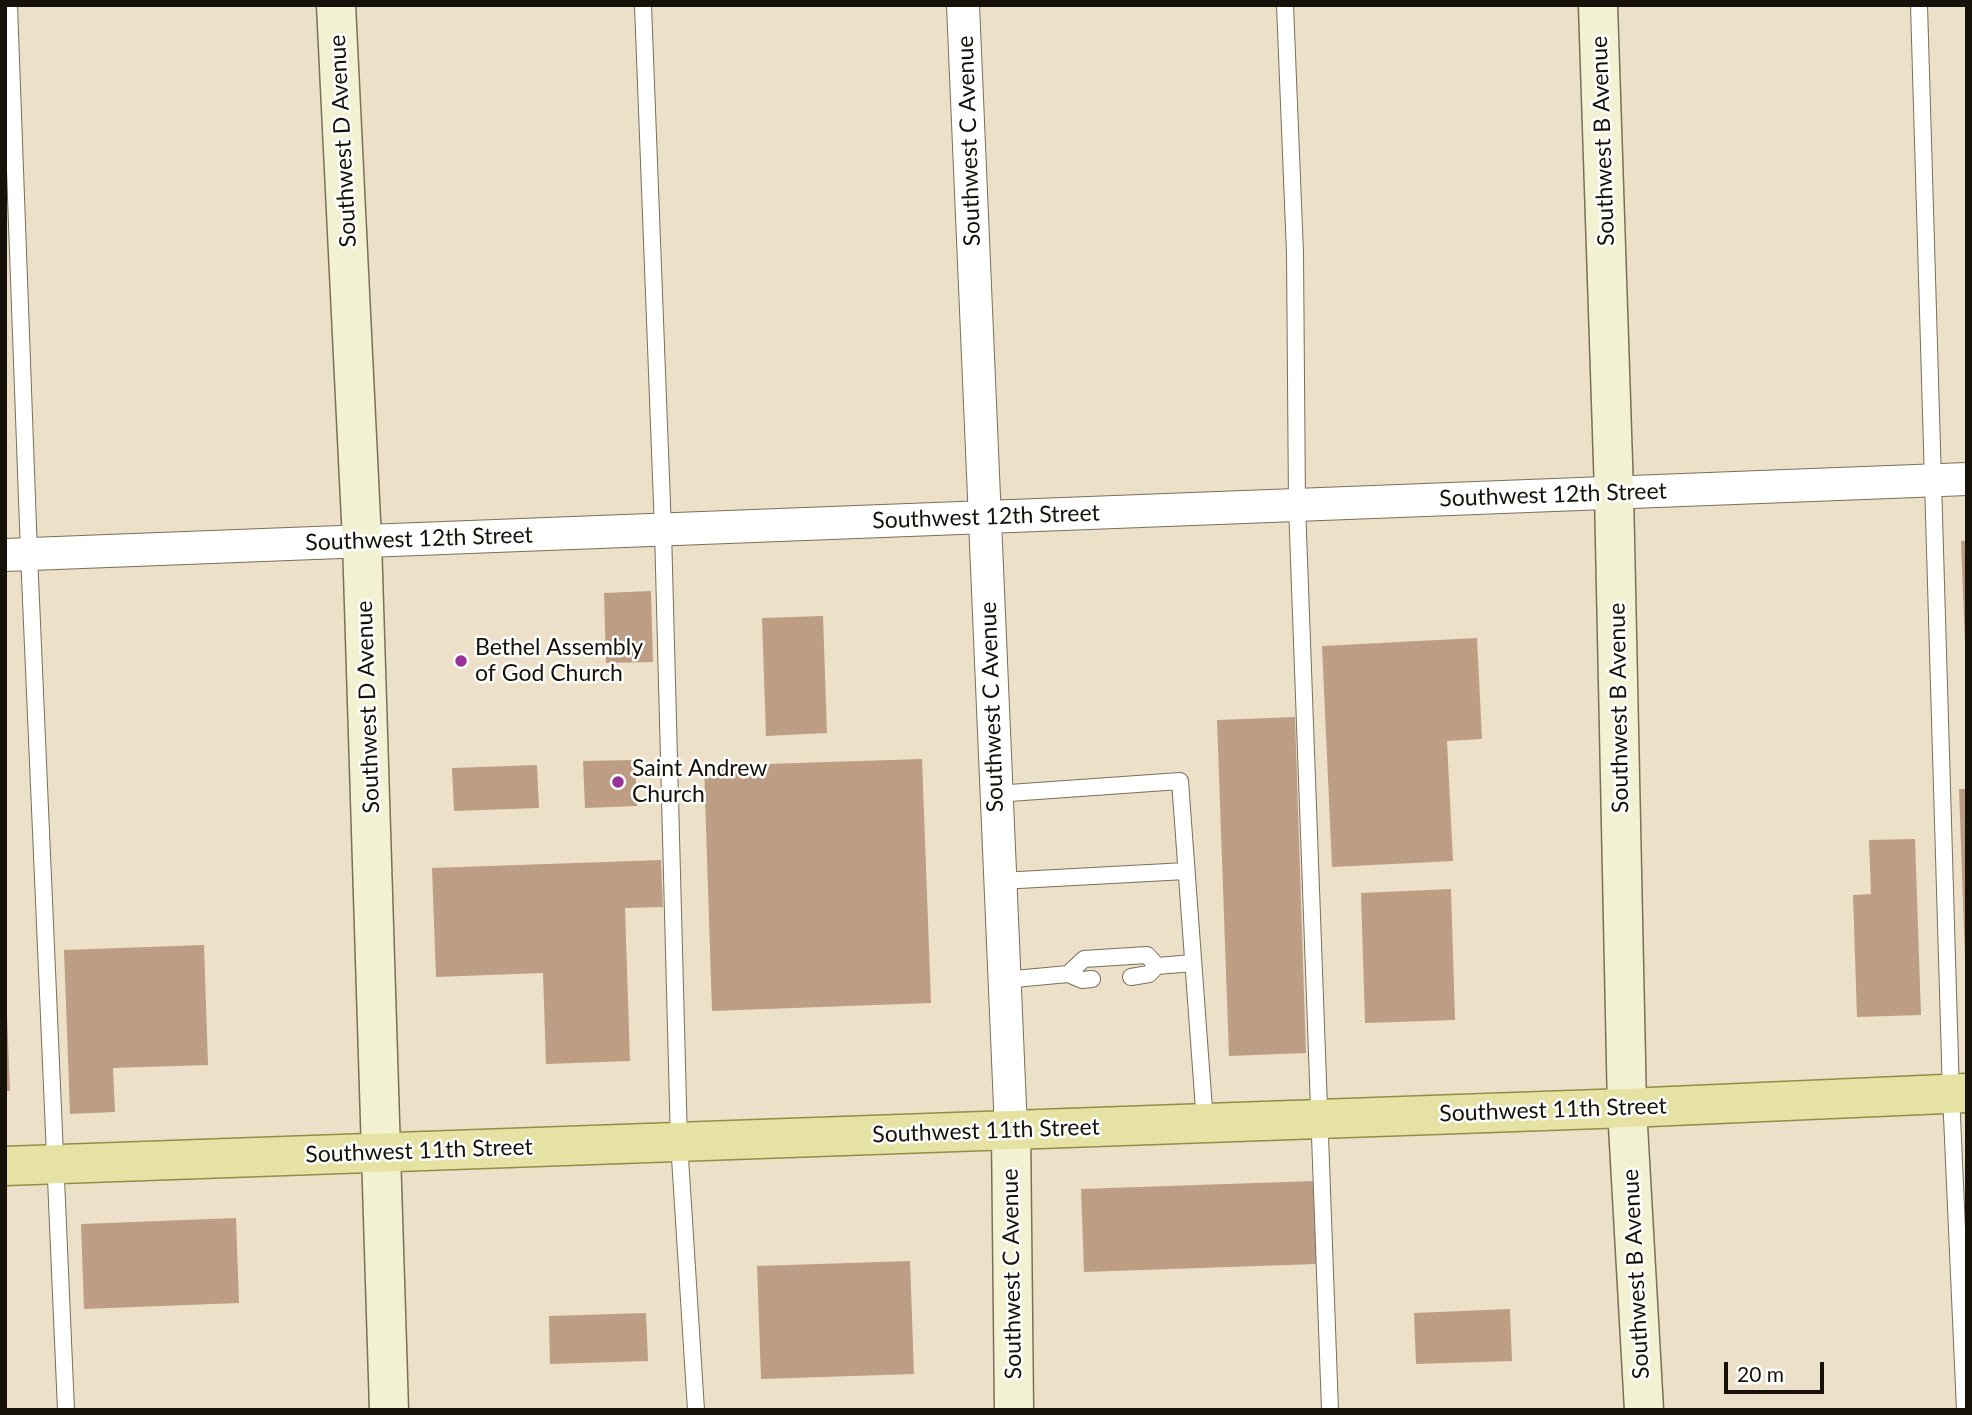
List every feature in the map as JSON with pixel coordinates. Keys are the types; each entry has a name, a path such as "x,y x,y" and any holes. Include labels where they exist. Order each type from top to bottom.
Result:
{"main road":[{"name":"Southwest 11th Street","path":"5,1166 1627,1108 1959,1093"}],"street":[{"name":"Southwest D Avenue","path":"336,5 362,541 390,1410"},
{"name":"Southwest C Avenue","path":"963,5 1010,1130 1014,1410"},
{"name":"Southwest B Avenue","path":"1598,5 1614,493 1627,1108 1644,1410"},
{"name":"Southwest 12th Street","path":"17,554 1967,479"}],"lane":[{"path":"9,5 17,554 66,1410"},
{"path":"643,5 663,530 679,1142 696,1410"},
{"path":"1285,5 1295,253 1297,505 1330,1410"},
{"path":"1919,5 1959,1093 1965,1410"},
{"path":"995,794 1180,781 1205,1123"},
{"path":"1000,881 1186,871"},
{"path":"1068,974 1084,959 1147,956 1157,967"},
{"path":"1131,977 1149,975 1157,967 1193,963"},
{"path":"1004,979 1068,974 1092,979"}],"building":[{"path":"1961,541 1967,541 1967,643 1965,643"},
{"path":"651,591 653,662 606,663 604,593"},
{"path":"823,616 827,733 766,736 762,618"},
{"path":"1477,638 1482,739 1447,741 1453,861 1332,867 1322,646"},
{"path":"1295,717 1306,1053 1229,1056 1217,720"},
{"path":"922,759 931,1003 712,1011 704,766"},
{"path":"635,760 637,806 585,808 583,761"},
{"path":"537,765 539,808 454,811 452,768"},
{"path":"1959,789 1967,789 1967,958 1965,958"},
{"path":"1915,839 1921,1015 1857,1017 1853,895 1871,894 1869,840"},
{"path":"661,860 663,907 625,908 630,1061 546,1064 543,973 436,977 432,868"},
{"path":"1451,889 1455,1020 1365,1023 1361,893"},
{"path":"204,945 208,1065 113,1068 115,1112 70,1114 64,950"},
{"path":"7,1015 10,1091 5,1091"},
{"path":"1314,1181 1317,1264 1084,1272 1081,1189"},
{"path":"236,1218 239,1303 84,1309 81,1224"},
{"path":"910,1261 914,1374 761,1379 757,1266"},
{"path":"1510,1309 1512,1361 1416,1364 1414,1313"},
{"path":"646,1313 648,1361 550,1364 549,1316"}],"place":[{"name":"Bethel Assembly of God Church","path":"461,661"},
{"name":"Saint Andrew Church","path":"618,782"}]}
